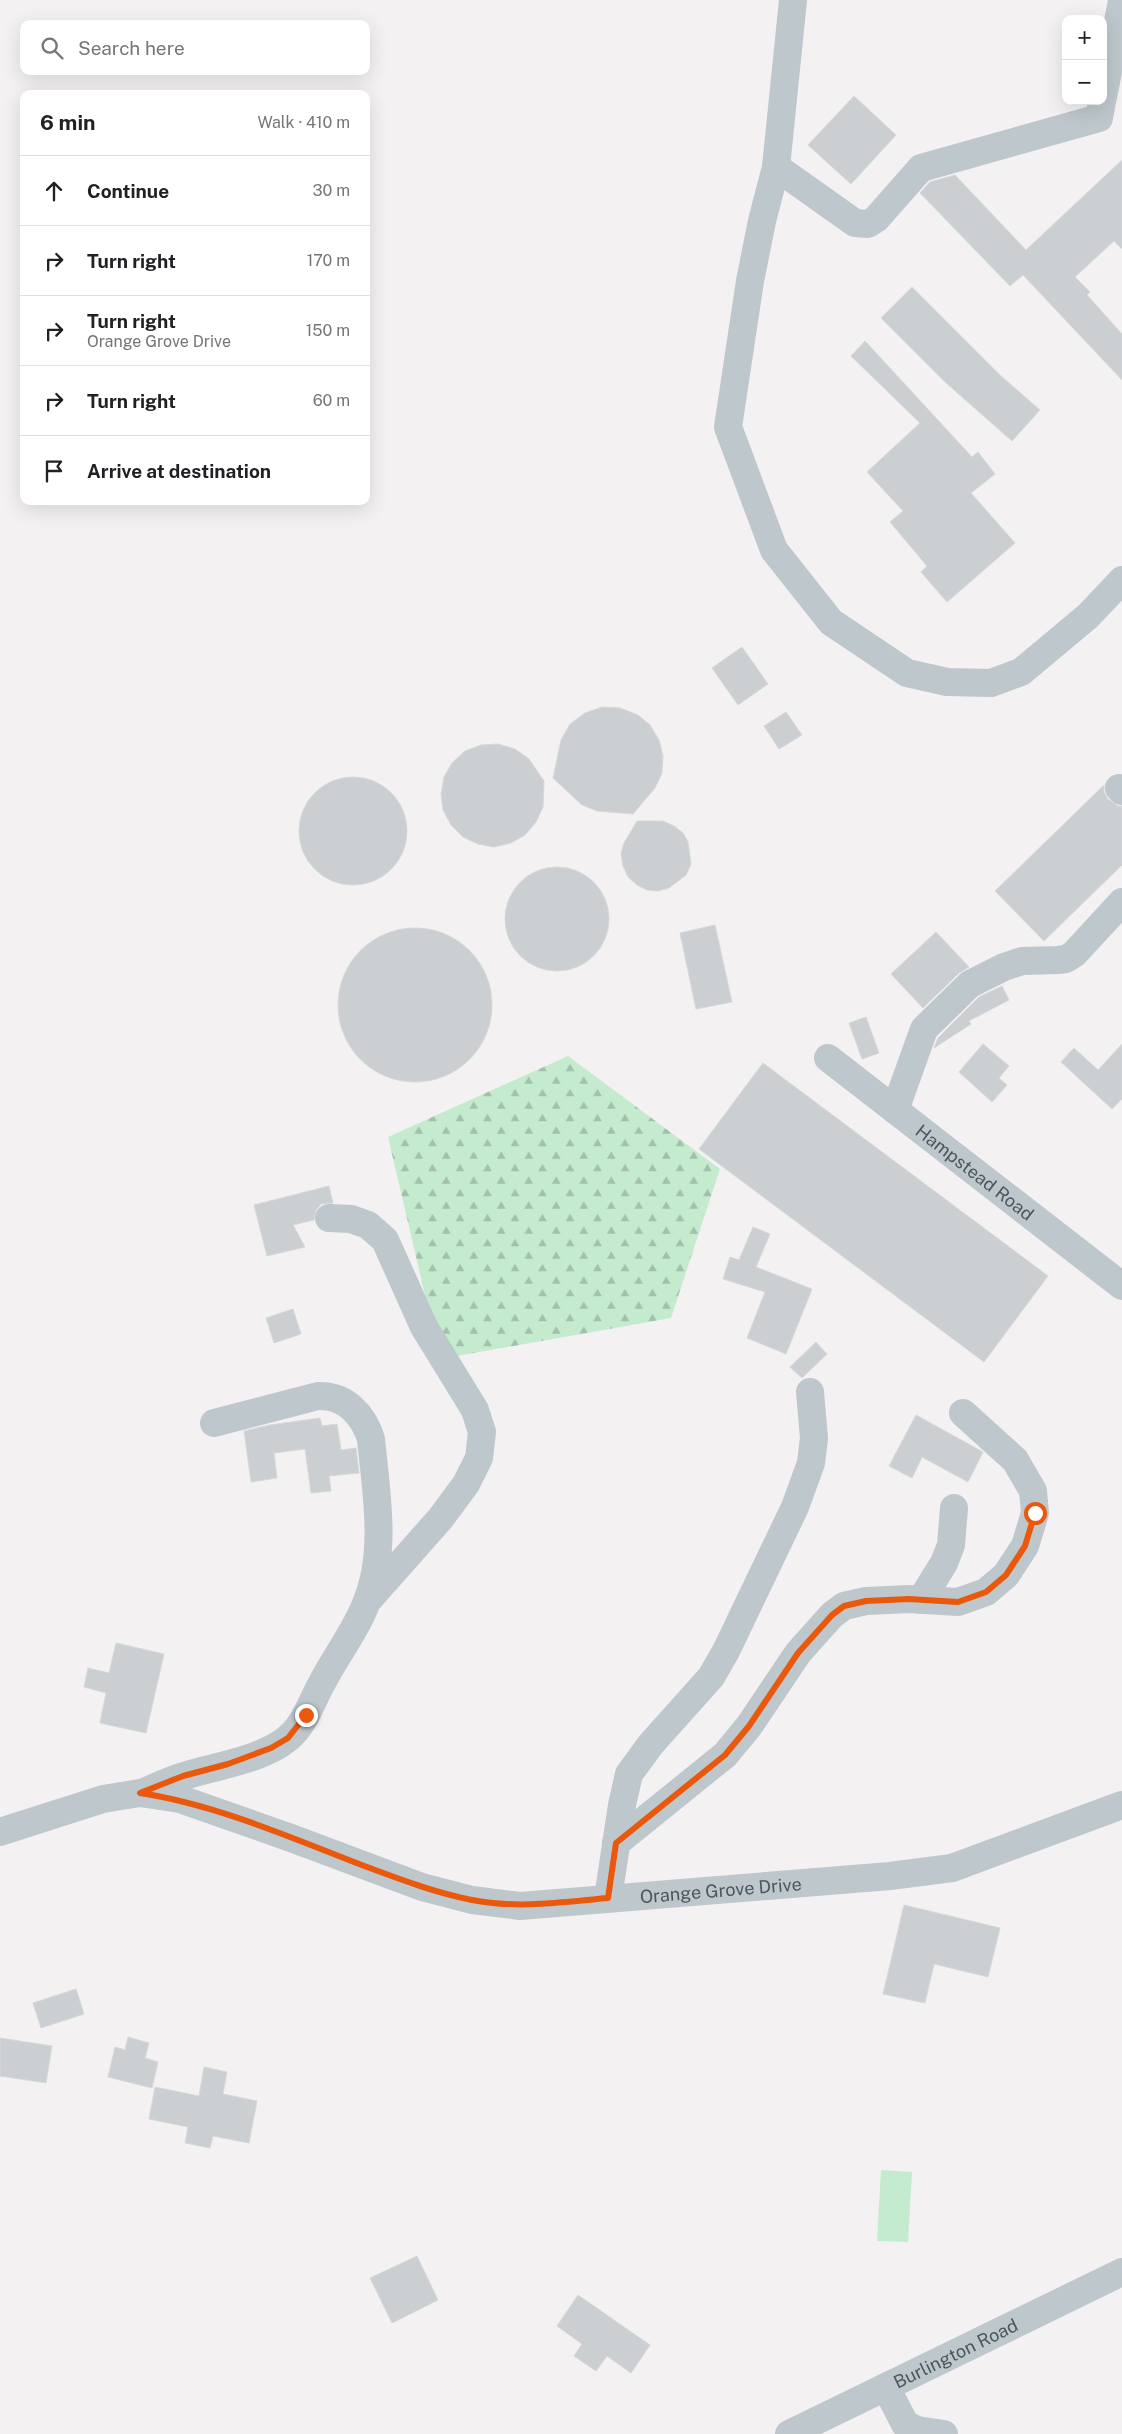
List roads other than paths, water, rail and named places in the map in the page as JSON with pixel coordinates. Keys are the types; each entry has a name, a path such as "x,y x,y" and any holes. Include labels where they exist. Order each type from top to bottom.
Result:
{"street":[{"path":"793,0 776,168 754,264 728,427 774,550 830,622 907,673 947,682 991,683 1021,672 1088,616 1122,580"},
{"path":"776,168 855,223 868,224 876,220 921,168 1107,107 1122,2"},
{"path":"895,1110 924,1029 970,984 1004,967 1022,961 1066,959 1074,954 1122,902"},
{"name":"Hampstead Road","path":"828,1058 1122,1286"},
{"path":"329,1218 351,1219 368,1225 385,1240 424,1327 475,1410 482,1432 479,1458 466,1484 440,1519 367,1601"},
{"path":"608,1898 616,1843 630,1774 651,1744 711,1676 726,1651 795,1507 811,1462 814,1438 810,1392"},
{"path":"140,1793 183,1776 228,1764 271,1748 288,1738 306,1715 367,1601 374,1576 377,1551 377,1512 371,1439 366,1423 356,1411 330,1396 318,1396 214,1423"},
{"path":"616,1843 725,1755 749,1726 798,1653 832,1615 844,1606 866,1601 921,1600 958,1602 986,1592 1006,1575 1025,1546 1035,1513 1033,1491 1015,1460 963,1413"},
{"path":"921,1600 944,1563 951,1545 954,1508"},
{"name":"Orange Grove Drive","path":"0,1832 103,1799 140,1793 180,1799 291,1838 422,1888 472,1900 520,1906 880,1877 952,1868 1122,1805"},
{"name":"Burlington Road","path":"789,2434 1122,2272"},
{"path":"886,2387 905,2424 917,2430 944,2434"}]}
